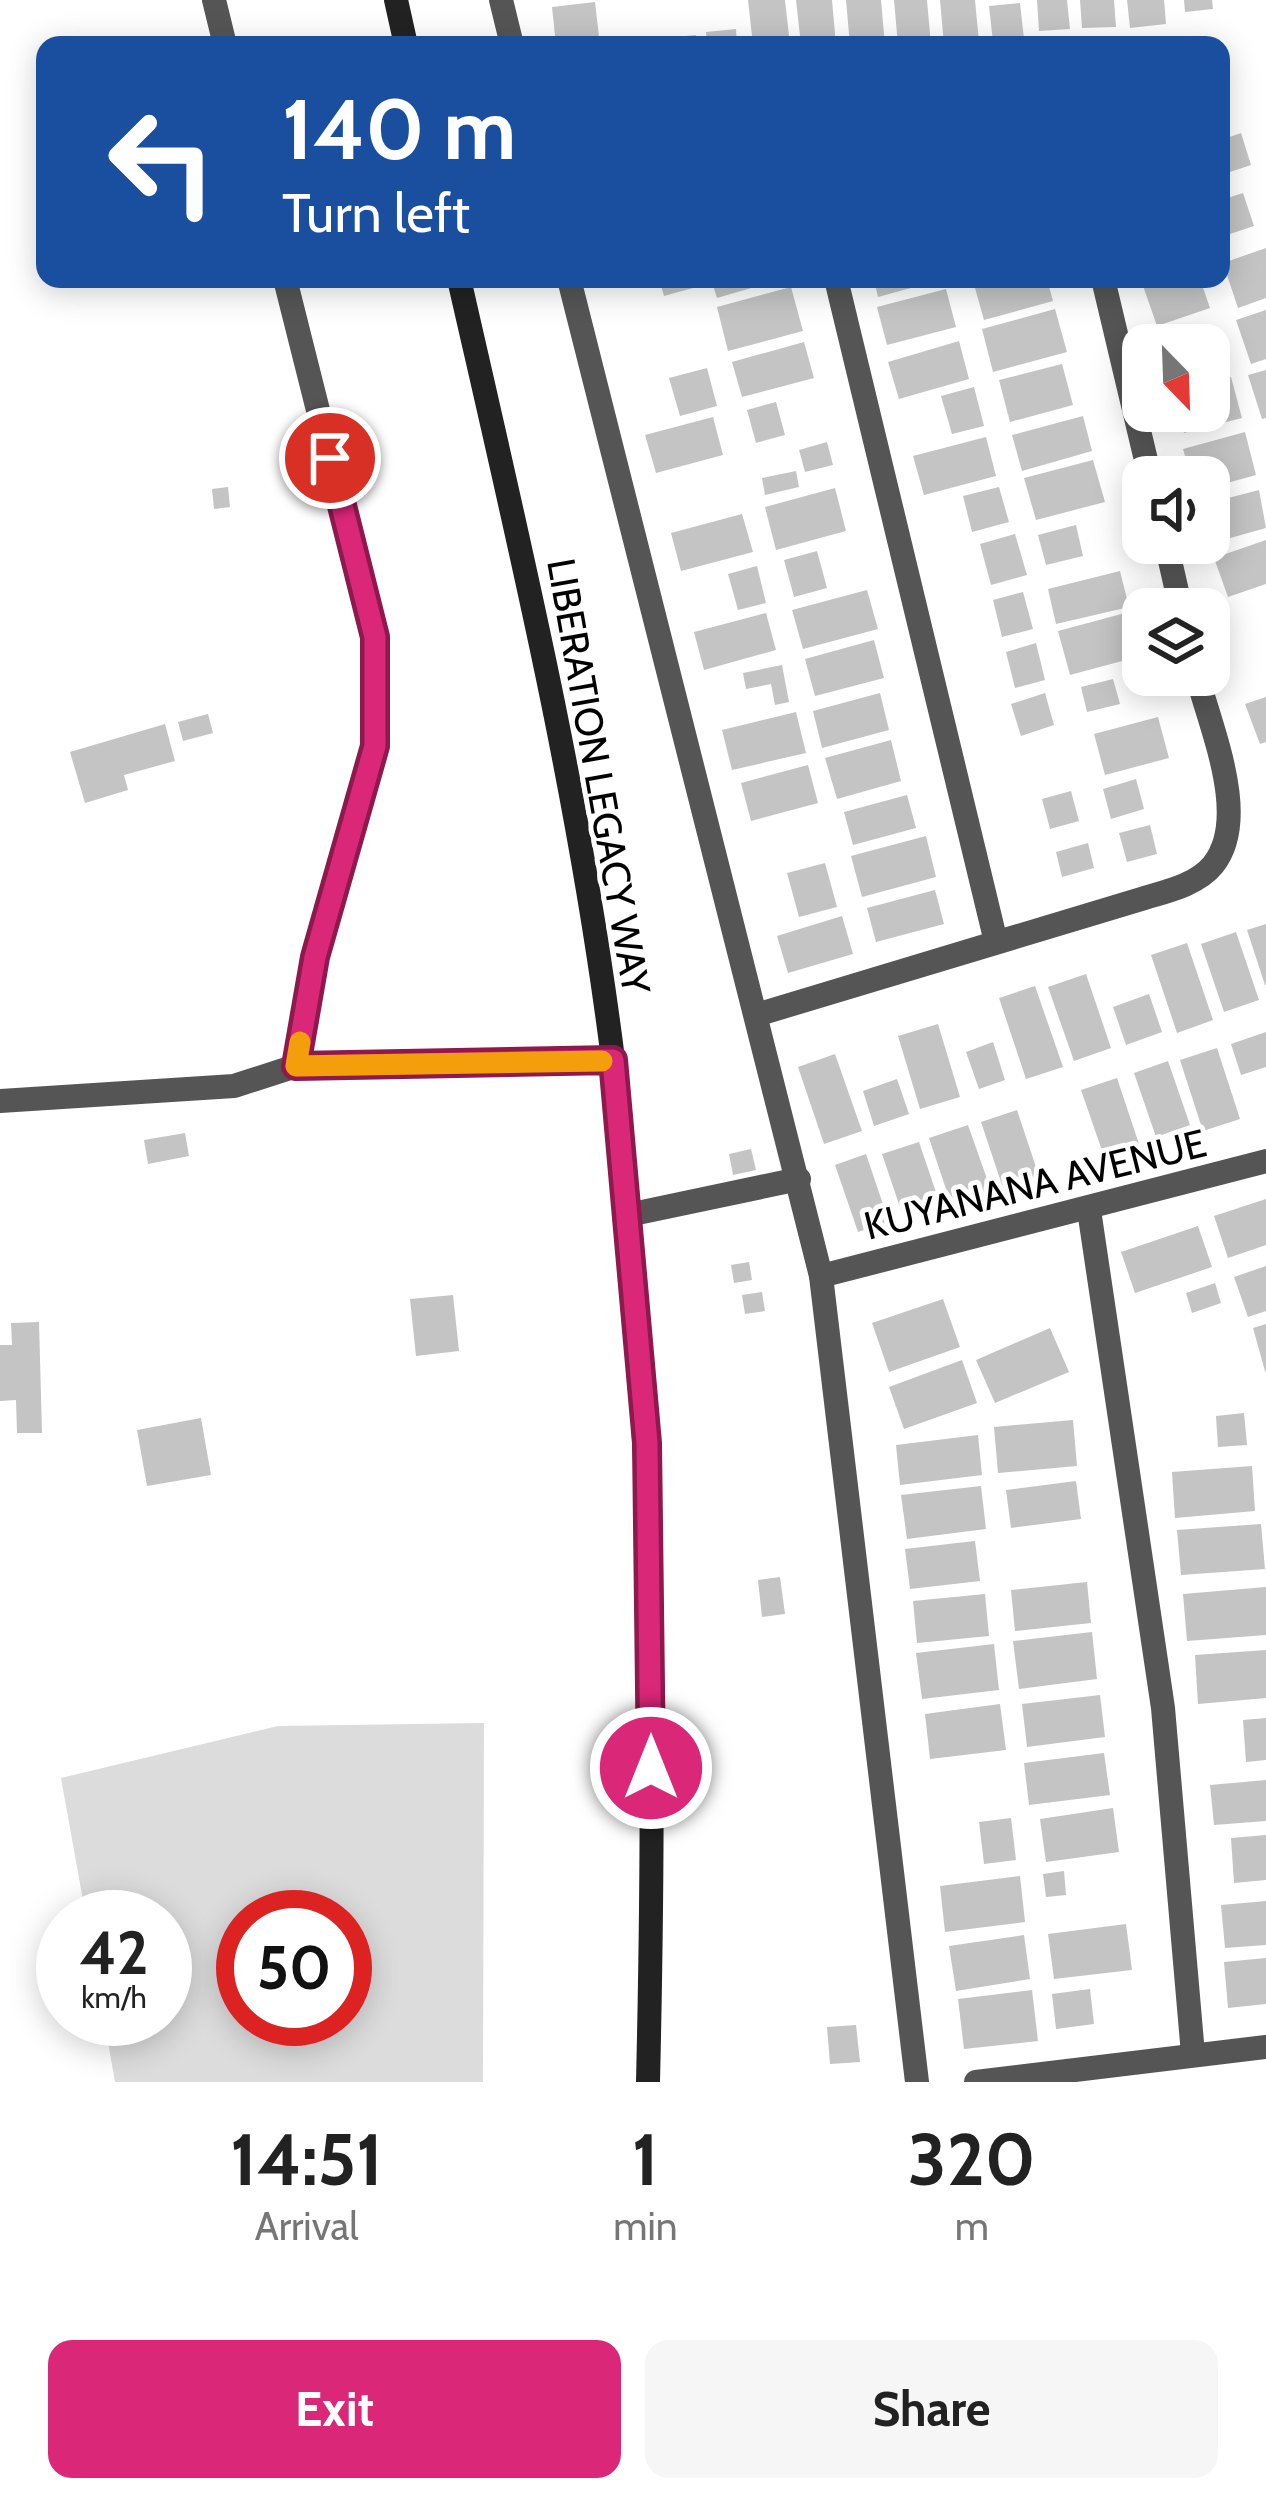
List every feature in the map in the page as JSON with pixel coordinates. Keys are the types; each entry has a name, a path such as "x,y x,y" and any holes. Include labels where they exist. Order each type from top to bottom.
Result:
{"main road":[{"path":"396,0 404,36"},
{"name":"LIBERATION LEGACY WAY","path":"461,288 551,688 585,867 613,1060 651,1552 648,2082"}],"street":[{"path":"214,0 223,36"},
{"path":"501,0 510,36"},
{"path":"287,288 375,637 375,746 315,957 296,1066"},
{"path":"571,288 821,1276 917,2082"},
{"path":"838,288 996,943"},
{"path":"1105,288 1145,456"},
{"path":"756,1015 1186,885 1212,867 1227,841 1228,807 1202,696"},
{"path":"0,1101 234,1086 296,1066 613,1060"},
{"name":"KUYANANA AVENUE","path":"821,1276 1266,1161"},
{"path":"628,1215 800,1179"},
{"path":"1089,1210 1163,1708 1193,2054"},
{"path":"976,2082 1266,2047"}],"shaded area":[{"path":"484,1723 483,2082 115,2082 109,2046 192,2046 192,1890 81,1890 61,1778 278,1726"}],"building":[{"path":"748,0 785,0 789,36 752,36"},
{"path":"796,0 832,0 835,36 800,36"},
{"path":"846,0 881,0 884,36 849,36"},
{"path":"894,0 927,0 930,36 897,36"},
{"path":"940,0 975,0 978,36 943,36"},
{"path":"1037,0 1067,0 1070,29 1039,31"},
{"path":"1080,0 1114,0 1116,27 1082,28"},
{"path":"1127,0 1164,0 1166,24 1130,28"},
{"path":"1184,0 1212,0 1213,9 1185,12"},
{"path":"595,2 599,36 555,36 552,7"},
{"path":"1020,3 1024,36 992,36 989,6"},
{"path":"736,29 736,36 706,36 706,32"},
{"path":"1241,133 1251,165 1230,172 1230,137"},
{"path":"1243,193 1254,226 1230,234 1230,197"},
{"path":"1266,248 1266,298 1238,308 1230,284 1230,261"},
{"path":"662,288 693,288 664,296"},
{"path":"714,288 751,288 717,298"},
{"path":"791,288 803,331 728,351 717,307"},
{"path":"876,288 911,288 878,297"},
{"path":"975,288 1049,288 1053,301 984,320"},
{"path":"1144,288 1203,288 1210,308 1156,324"},
{"path":"946,289 956,327 887,345 877,307"},
{"path":"1055,309 1067,352 993,372 982,329"},
{"path":"1266,310 1266,359 1251,364 1236,320"},
{"path":"959,341 969,379 899,399 888,362"},
{"path":"804,342 814,378 742,397 732,362"},
{"path":"1062,364 1073,405 1010,422 999,380"},
{"path":"707,368 717,406 680,416 669,378"},
{"path":"1266,370 1266,418 1262,419 1248,375"},
{"path":"1230,377 1242,418 1230,421"},
{"path":"974,387 984,426 952,434 941,396"},
{"path":"776,402 785,435 756,443 747,410"},
{"path":"1083,416 1092,451 1022,471 1012,435"},
{"path":"713,417 723,455 656,473 645,435"},
{"path":"1245,432 1256,475 1230,482 1230,456 1185,456 1183,449"},
{"path":"986,437 996,476 924,495 913,456"},
{"path":"827,442 833,465 805,472 799,450"},
{"path":"1093,460 1105,502 1036,520 1024,478"},
{"path":"796,471 799,487 765,495 762,478"},
{"path":"228,487 230,507 214,509 212,489"},
{"path":"999,487 1009,522 972,532 963,496"},
{"path":"835,488 846,531 776,550 765,507"},
{"path":"1259,490 1266,528 1230,538 1230,498"},
{"path":"742,514 753,552 681,571 671,533"},
{"path":"1076,525 1083,556 1046,565 1038,535"},
{"path":"1015,534 1027,575 991,585 980,544"},
{"path":"1266,540 1266,584 1230,596 1216,564 1230,564 1230,552"},
{"path":"817,551 827,588 794,597 784,560"},
{"path":"757,566 766,603 738,610 728,574"},
{"path":"1120,571 1122,609 1056,624 1048,589"},
{"path":"867,590 878,629 803,649 792,610"},
{"path":"1023,592 1033,629 1002,637 993,600"},
{"path":"766,613 776,650 704,670 694,632"},
{"path":"1122,614 1122,661 1070,675 1058,631"},
{"path":"874,640 884,678 815,696 805,659"},
{"path":"1036,643 1045,680 1015,688 1006,652"},
{"path":"782,665 789,702 775,705 771,684 746,689 743,673"},
{"path":"1113,679 1120,704 1087,712 1081,687"},
{"path":"880,693 889,730 822,748 813,711"},
{"path":"1045,693 1054,725 1021,736 1011,704"},
{"path":"1266,697 1266,742 1260,744 1245,704"},
{"path":"796,712 806,753 732,770 722,730"},
{"path":"208,714 213,733 183,741 178,722"},
{"path":"1158,717 1169,758 1105,775 1094,734"},
{"path":"165,724 175,761 124,775 128,790 85,803 70,752"},
{"path":"891,740 901,781 837,799 825,758"},
{"path":"808,765 818,803 751,821 741,783"},
{"path":"1136,779 1144,809 1111,819 1103,789"},
{"path":"1071,791 1079,821 1050,829 1042,799"},
{"path":"907,795 916,828 853,845 844,812"},
{"path":"1150,825 1157,854 1127,862 1119,833"},
{"path":"926,836 936,877 862,897 851,856"},
{"path":"1088,843 1094,868 1062,877 1056,852"},
{"path":"825,863 837,907 799,917 787,873"},
{"path":"935,890 944,924 876,942 867,908"},
{"path":"842,916 853,954 788,973 777,936"},
{"path":"1266,924 1266,985 1265,985 1247,930"},
{"path":"1236,932 1259,1000 1224,1012 1201,944"},
{"path":"1187,943 1213,1020 1177,1033 1151,955"},
{"path":"1086,974 1111,1048 1074,1061 1048,987"},
{"path":"1035,986 1063,1067 1026,1079 999,998"},
{"path":"1149,994 1162,1032 1126,1045 1113,1007"},
{"path":"938,1024 960,1097 920,1109 898,1036"},
{"path":"1266,1032 1266,1067 1241,1075 1231,1044"},
{"path":"993,1042 1005,1080 979,1089 966,1052"},
{"path":"1217,1048 1240,1119 1203,1131 1180,1060"},
{"path":"835,1054 862,1131 824,1144 798,1067"},
{"path":"1168,1061 1190,1125 1156,1137 1134,1073"},
{"path":"1117,1078 1142,1153 1107,1165 1081,1090"},
{"path":"897,1079 909,1114 874,1126 863,1091"},
{"path":"1017,1110 1041,1182 1005,1194 981,1122"},
{"path":"968,1125 993,1196 953,1210 929,1138"},
{"path":"185,1133 189,1156 148,1164 144,1140"},
{"path":"919,1142 941,1207 904,1219 882,1154"},
{"path":"751,1149 756,1170 733,1175 729,1154"},
{"path":"866,1154 889,1222 858,1232 835,1165"},
{"path":"1266,1199 1266,1245 1228,1258 1214,1216"},
{"path":"1198,1226 1212,1267 1135,1293 1121,1252"},
{"path":"749,1262 752,1280 734,1283 731,1265"},
{"path":"1266,1266 1266,1311 1248,1317 1234,1277"},
{"path":"1215,1283 1221,1303 1192,1313 1186,1293"},
{"path":"762,1292 765,1311 745,1314 742,1295"},
{"path":"453,1295 459,1351 416,1356 410,1299"},
{"path":"943,1299 960,1347 889,1372 872,1323"},
{"path":"39,1322 42,1433 17,1433 16,1400 0,1401 0,1345 12,1345 11,1323"},
{"path":"1266,1324 1266,1371 1265,1371 1253,1328"},
{"path":"1050,1328 1069,1372 995,1403 976,1360"},
{"path":"962,1360 977,1403 904,1429 889,1387"},
{"path":"1244,1413 1247,1445 1218,1447 1216,1416"},
{"path":"201,1418 211,1475 147,1486 137,1430"},
{"path":"1073,1420 1077,1466 998,1473 994,1427"},
{"path":"978,1435 982,1475 900,1485 896,1445"},
{"path":"1252,1466 1255,1511 1175,1518 1172,1472"},
{"path":"1076,1481 1081,1519 1011,1528 1006,1490"},
{"path":"981,1486 986,1529 907,1539 901,1495"},
{"path":"1261,1524 1265,1569 1181,1575 1177,1530"},
{"path":"975,1541 980,1581 910,1589 905,1549"},
{"path":"780,1577 785,1614 762,1617 758,1580"},
{"path":"1087,1582 1091,1623 1015,1631 1011,1590"},
{"path":"1266,1587 1266,1635 1187,1641 1183,1594"},
{"path":"985,1594 989,1636 917,1643 913,1601"},
{"path":"1092,1632 1097,1679 1019,1689 1013,1641"},
{"path":"994,1644 999,1690 922,1699 916,1653"},
{"path":"1266,1650 1266,1698 1198,1704 1195,1655"},
{"path":"1100,1695 1105,1737 1027,1747 1022,1704"},
{"path":"1000,1704 1006,1750 930,1759 925,1714"},
{"path":"1266,1718 1266,1760 1246,1762 1243,1720"},
{"path":"1104,1753 1110,1795 1029,1805 1024,1763"},
{"path":"1266,1780 1266,1821 1214,1825 1210,1785"},
{"path":"1113,1808 1119,1852 1046,1862 1040,1819"},
{"path":"1011,1818 1016,1860 984,1864 979,1822"},
{"path":"1266,1835 1266,1880 1234,1883 1231,1838"},
{"path":"1064,1871 1066,1895 1046,1897 1043,1874"},
{"path":"1020,1876 1025,1922 945,1932 940,1886"},
{"path":"1266,1901 1266,1945 1225,1948 1221,1905"},
{"path":"1126,1924 1132,1970 1054,1979 1048,1934"},
{"path":"1024,1935 1030,1979 956,1991 949,1946"},
{"path":"1266,1958 1266,2004 1228,2008 1224,1962"},
{"path":"1090,1989 1094,2024 1056,2029 1052,1994"},
{"path":"1032,1990 1038,2041 964,2049 958,1999"},
{"path":"856,2025 860,2062 830,2064 827,2027"}],"slow traffic":[{"path":"300,1042 296,1066 602,1061"}],"route":[{"path":"330,458 375,637 375,746 315,957 296,1066 613,1060 647,1443 651,1768"}]}
